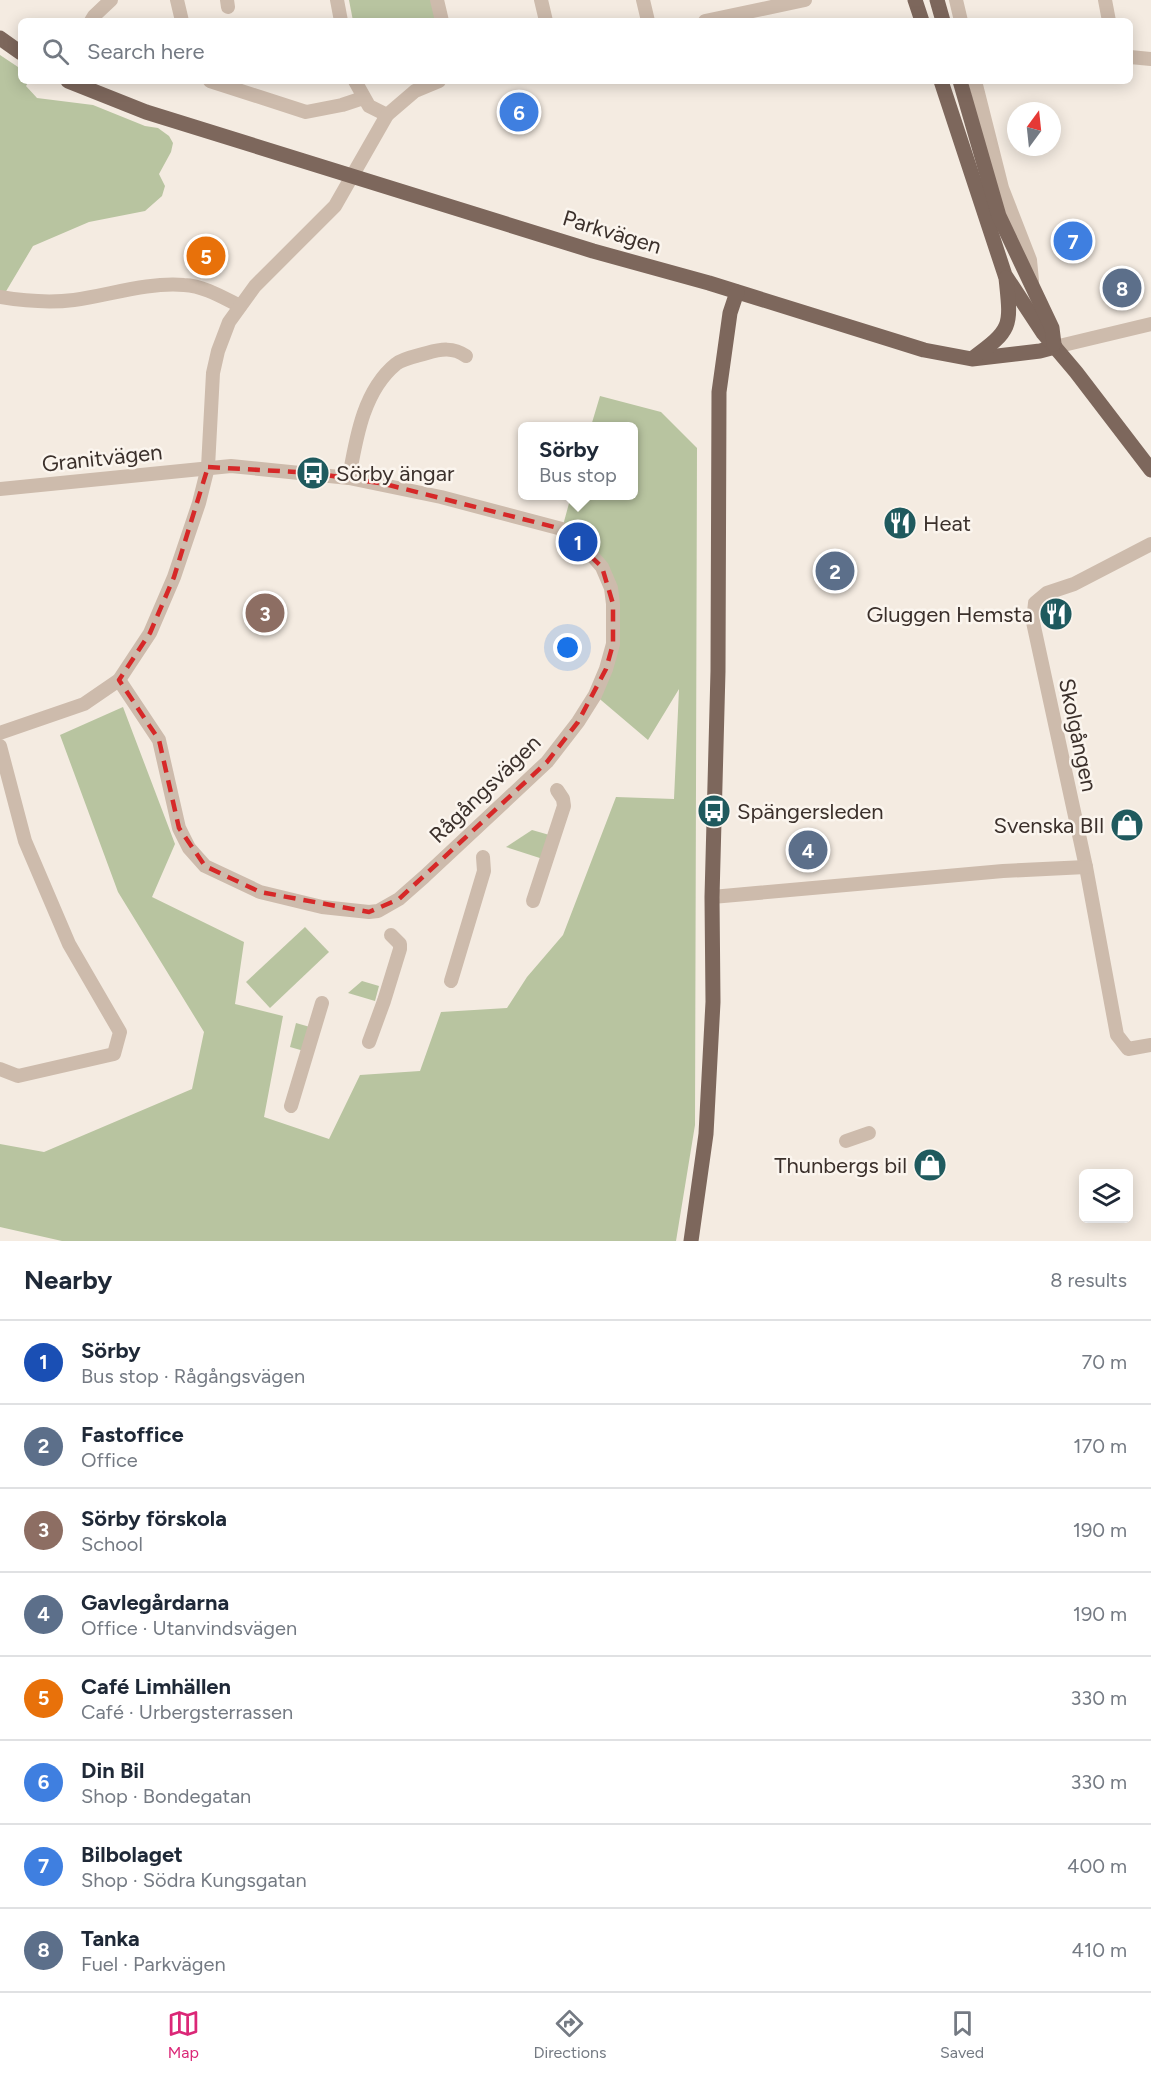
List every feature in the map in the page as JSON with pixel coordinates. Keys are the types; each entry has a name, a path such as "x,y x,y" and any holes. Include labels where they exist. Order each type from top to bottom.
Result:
{"main road":[{"path":"915,0 921,18"},
{"path":"937,0 942,18"},
{"path":"0,38 18,51"},
{"name":"Parkvägen","path":"76,84 146,112 593,251 737,292 924,350 972,359 1055,347"},
{"path":"942,84 1005,275 1009,306 1007,328 994,343 972,359"},
{"path":"961,84 999,216 1052,328 1055,347"},
{"path":"1005,275 1043,333 1151,470"},
{"path":"693,1237 706,1134 712,1026 712,897 718,671 719,392 730,313 737,292"}],"street":[{"path":"177,0 181,18"},
{"path":"337,0 340,18"},
{"path":"437,0 441,18"},
{"path":"541,0 545,18"},
{"path":"644,0 647,18"},
{"path":"713,18 744,7 805,0"},
{"path":"956,0 960,18"},
{"path":"1105,0 1108,18"},
{"path":"93,18 105,2"},
{"path":"1133,57 1151,59"},
{"path":"219,84 306,112 363,98"},
{"path":"356,84 369,106 387,115"},
{"path":"0,733 84,704 118,680 150,633 174,577 199,503 208,467 213,373 218,351 229,322 255,286 335,206 387,115 415,91 432,84"},
{"path":"976,84 1002,188 1030,260 1032,289"},
{"path":"0,297 25,301 72,300 128,290 183,285 211,291 240,306"},
{"name":"Parkvägen","path":"1055,347 1151,324"},
{"path":"349,478 368,402 379,384 397,363 440,350 455,350 466,356"},
{"name":"Rågångsvägen","path":"118,680 159,740 179,828 189,848 205,866 260,892 322,907 369,912 378,911 399,899 547,762 578,722 595,695 606,669 613,644 611,588 602,567 589,552 562,529 441,497 349,478 254,467 208,467"},
{"name":"Granitvägen","path":"0,489 208,467"},
{"name":"Skolgången","path":"1151,544 1074,584 1047,592 1035,603 1033,622 1086,867 1117,1035 1128,1049 1151,1045"},
{"path":"0,746 25,841 69,944 120,1032 114,1054 18,1076 0,1069"},
{"path":"533,901 564,806 563,799 557,790"},
{"path":"451,981 482,881 483,857"},
{"path":"712,897 991,872 1086,867"},
{"path":"369,1042 400,949 400,944 391,935"},
{"path":"291,1106 322,1002"},
{"path":"846,1141 869,1133"}],"highlighted area":[{"path":"208,467 313,473 385,484 562,529 602,567 613,604 613,644 606,669 578,722 547,762 399,899 369,912 260,892 205,866 179,828 159,740 119,680 150,633 174,577"}],"green space":[{"path":"349,0 431,0 435,18 352,18"},
{"path":"0,55 18,67 18,84 27,84 26,86 37,98 93,105 145,126 158,128 169,136 173,143 171,152 159,174 165,186 162,196 145,211 89,222 33,246 5,293 0,293"},
{"path":"600,396 661,412 697,448 695,1125 676,1241 62,1241 0,1227 0,1144 44,1152 192,1089 204,1032 118,892 60,735 123,707 175,844 152,897 244,942 235,1004 283,1016 264,1117 329,1139 360,1075 420,1071 441,1012 507,1008 527,977 563,935 616,797 674,799 679,689 648,740 595,695 606,669 615,588 562,529 570,500 638,500 638,422 592,422"},
{"path":"532,830 553,836 546,860 506,847"},
{"path":"305,927 329,952 270,1008 246,982"},
{"path":"362,981 379,986 375,1001 348,993"},
{"path":"296,1023 310,1027 304,1051 290,1047"}],"place":[{"name":"Din Bil","path":"519,112"},
{"name":"Bilbolaget","path":"1073,241"},
{"name":"Café Limhällen","path":"206,256"},
{"name":"Tanka","path":"1122,288"},
{"name":"Sörby ängar","path":"313,473"},
{"name":"Heat","path":"900,523"},
{"name":"Sörby","path":"578,542"},
{"name":"Fastoffice","path":"835,571"},
{"name":"Sörby förskola","path":"265,613"},
{"name":"Gluggen Hemsta","path":"1056,614"},
{"name":"Spängersleden","path":"714,811"},
{"name":"Svenska BIl","path":"1127,825"},
{"name":"Gavlegårdarna","path":"808,850"},
{"name":"Thunbergs bil","path":"930,1165"}]}
